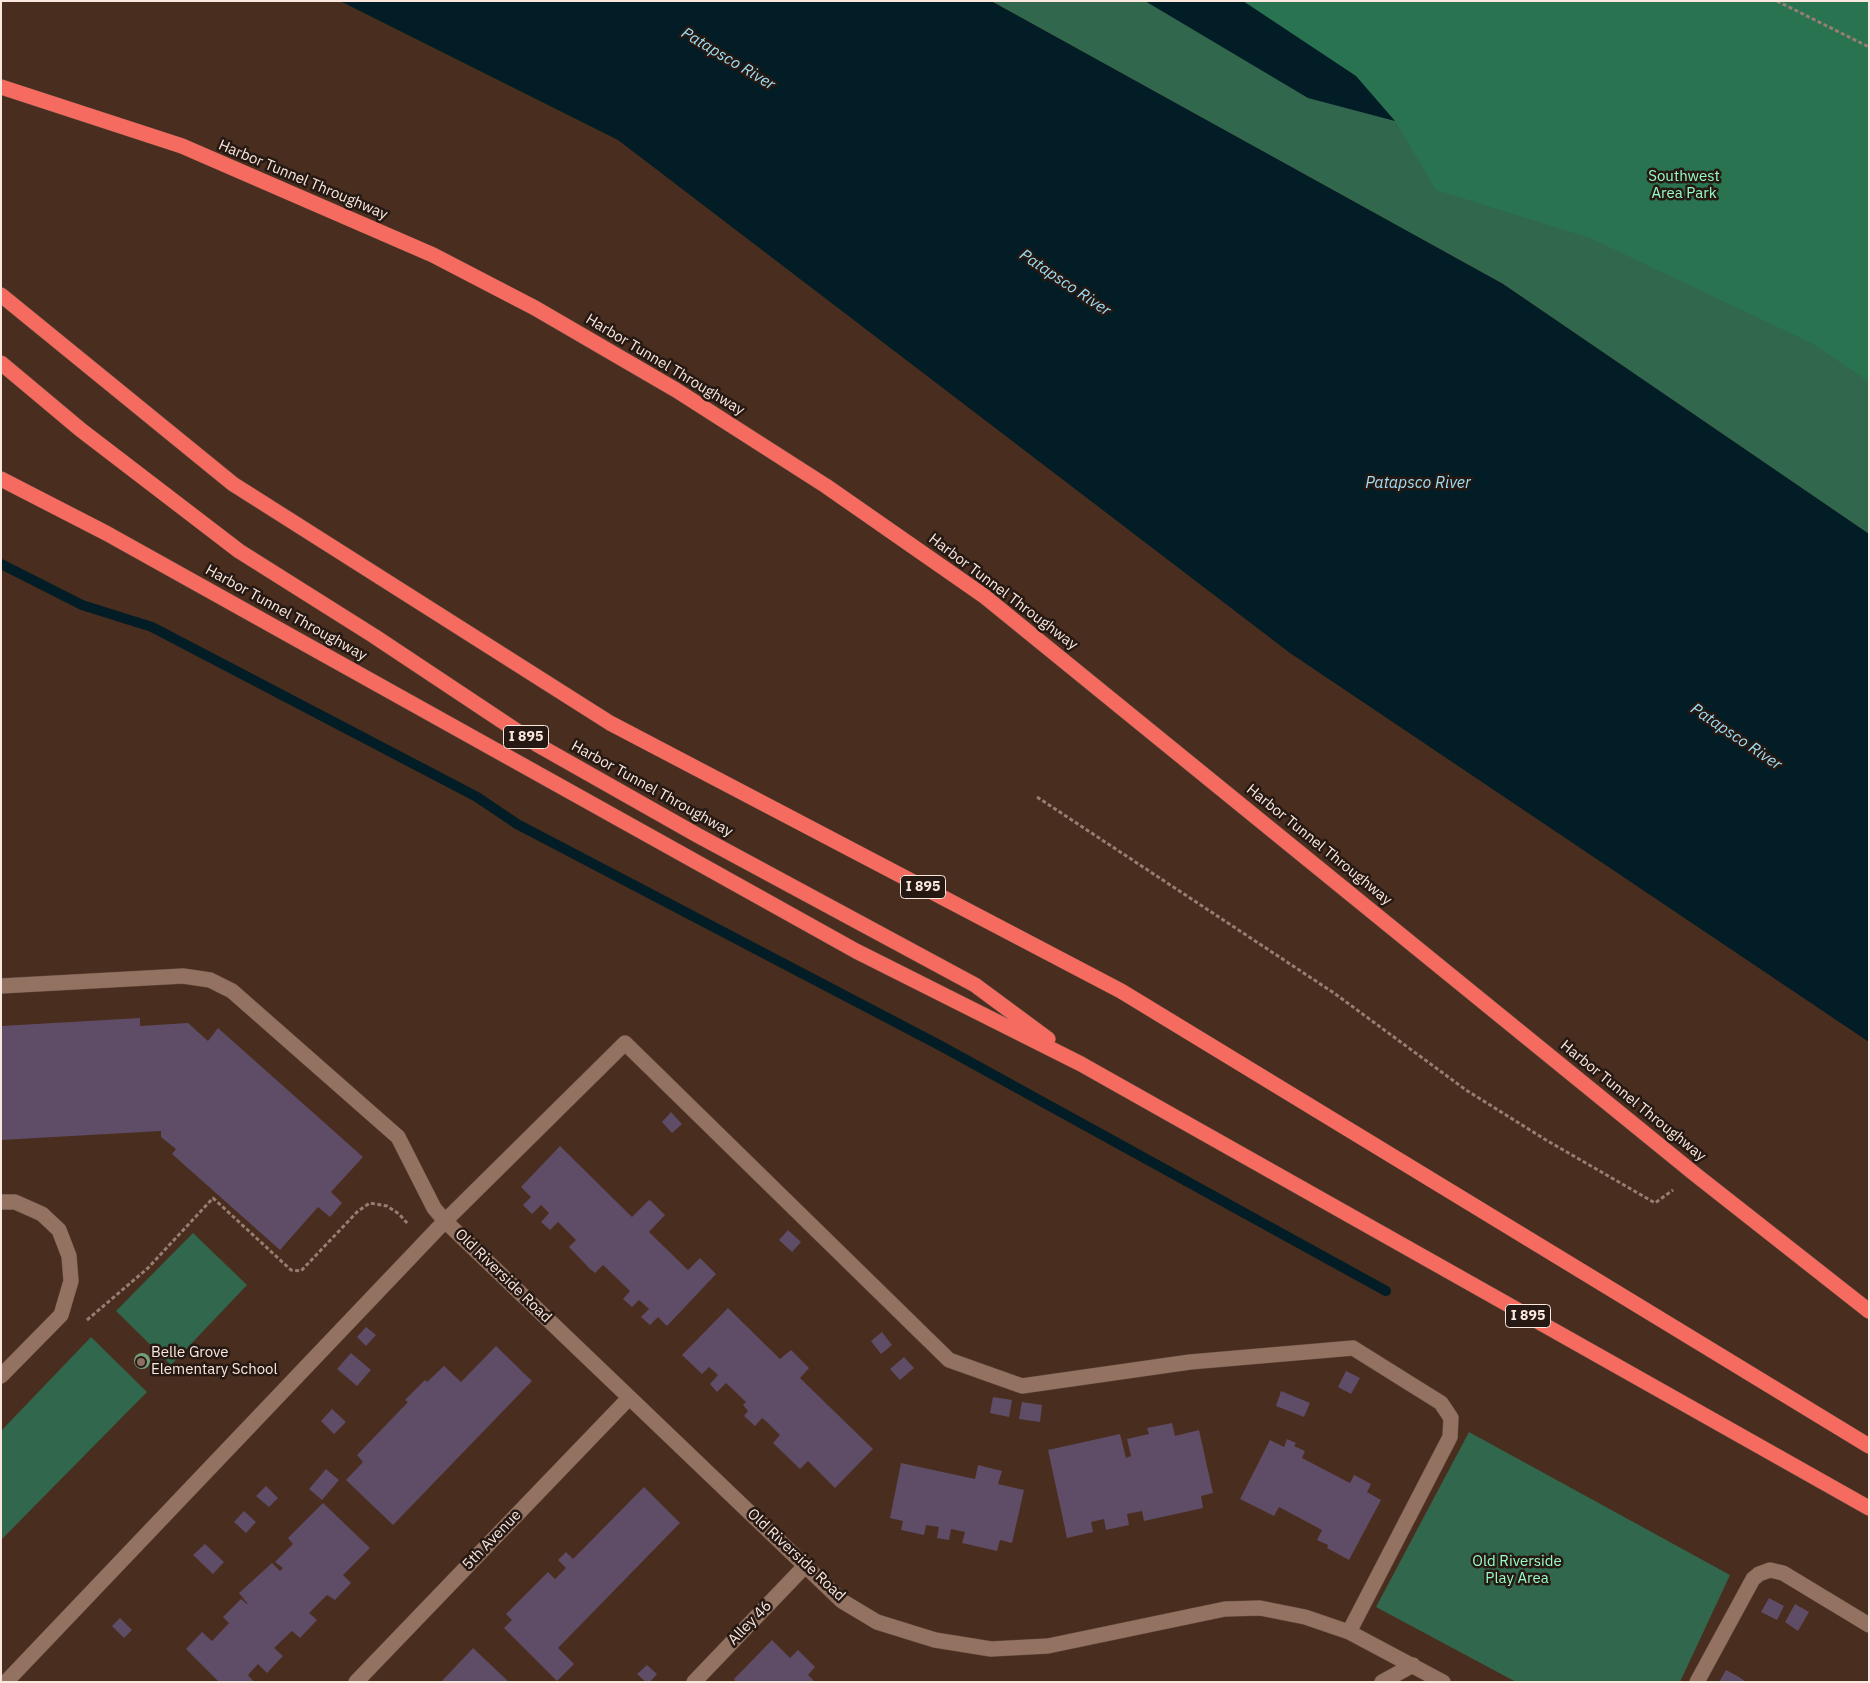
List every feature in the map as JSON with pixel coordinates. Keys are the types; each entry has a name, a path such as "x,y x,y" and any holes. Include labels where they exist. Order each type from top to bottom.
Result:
{"highway":[{"name":"Harbor Tunnel Throughway","path":"1,88 182,146 433,254 535,308 676,390 818,480 984,596 1696,1175 1869,1311"},
{"name":"I 895","path":"1,295 233,484 610,723 1121,991 1869,1446"},
{"name":"Harbor Tunnel Throughway","path":"1,363 81,430 239,551 374,636 538,745 697,835 975,985 1081,1064"},
{"name":"Harbor Tunnel Throughway","path":"1,479 123,542 856,951 1081,1064 1869,1508"}],"street":[{"name":"Old Riverside Road","path":"1,986 183,976 210,980 232,991 398,1137 434,1208 445,1221 842,1601 877,1622 935,1640 991,1649 1048,1646 1225,1609 1260,1608 1305,1616 1349,1632 1443,1682"},
{"path":"6,1682 445,1221 626,1043 949,1360 1022,1386 1190,1362 1353,1348 1441,1402 1451,1418 1450,1437 1349,1632"},
{"path":"1,1202 14,1202 42,1214 59,1230 69,1256 71,1281 61,1316 1,1376"},
{"name":"5th Avenue","path":"356,1682 629,1398"},
{"name":"Alley 46","path":"694,1682 806,1565"},
{"path":"1696,1682 1753,1579 1770,1570 1783,1573 1869,1625"},
{"path":"1382,1682 1413,1665"}],"path":[{"path":"1777,1 1869,47"},
{"path":"1037,797 1334,993 1466,1090 1554,1145 1655,1203 1696,1175"},
{"path":"85,1322 148,1268 214,1198 291,1270 301,1271 358,1211 370,1203 387,1206 399,1214 406,1222"}],"green space":[{"name":"Southwest Area Park","path":"991,1 1869,1 1869,534 1503,284"},
{"path":"1243,1 1869,1 1869,382 1813,344 1590,238 1436,190 1395,121 1356,76"},
{"path":"193,1233 247,1285 171,1365 116,1311"},
{"path":"91,1337 147,1392 1,1540 1,1431"},
{"name":"Old Riverside Play Area","path":"1469,1432 1730,1575 1680,1682 1516,1682 1376,1607"}],"water":[{"name":"Patapsco River","path":"340,1 991,1 1503,284 1869,534 1869,1042 1290,653 618,140"},
{"path":"1145,1 1243,1 1356,76 1395,121 1308,98"}],"building":[{"path":"140,1018 140,1026 188,1023 208,1041 218,1028 363,1157 331,1192 342,1203 330,1217 318,1207 280,1250 172,1154 176,1149 161,1137 161,1131 1,1140 1,1026"},
{"path":"671,1112 682,1124 672,1133 662,1122"},
{"path":"560,1146 632,1217 649,1200 651,1201 665,1215 649,1232 688,1270 700,1258 716,1274 667,1326 658,1317 650,1325 641,1317 649,1309 639,1300 632,1307 623,1299 630,1291 603,1265 595,1273 590,1269 569,1247 576,1240 558,1222 550,1230 541,1222 549,1213 541,1205 532,1214 523,1205 531,1197 521,1187"},
{"path":"788,1230 801,1242 792,1252 779,1240"},
{"path":"728,1308 780,1359 791,1350 809,1368 800,1378 873,1449 835,1488 808,1461 800,1469 773,1443 780,1435 762,1418 755,1426 744,1416 748,1411 743,1405 746,1402 726,1383 717,1392 710,1384 718,1375 709,1367 702,1374 682,1355"},
{"path":"366,1327 376,1335 366,1346 357,1337"},
{"path":"882,1332 892,1345 881,1354 871,1341"},
{"path":"496,1346 532,1381 393,1525 346,1480 363,1462 357,1455 408,1402 405,1400 425,1380 427,1382 444,1366 461,1382"},
{"path":"351,1353 371,1370 357,1386 337,1369"},
{"path":"904,1357 914,1368 900,1380 890,1369"},
{"path":"1346,1371 1360,1378 1351,1394 1338,1387"},
{"path":"1281,1391 1310,1403 1304,1417 1276,1406"},
{"path":"993,1397 1012,1400 1009,1417 990,1413"},
{"path":"1022,1402 1042,1405 1040,1422 1019,1419"},
{"path":"332,1409 346,1422 334,1434 321,1421"},
{"path":"1172,1423 1175,1436 1199,1430 1213,1493 1201,1496 1203,1508 1144,1521 1142,1511 1127,1514 1129,1525 1106,1530 1104,1519 1091,1522 1093,1532 1067,1538 1048,1450 1120,1434 1126,1458 1131,1456 1127,1439 1149,1434 1147,1428"},
{"path":"1287,1439 1296,1443 1294,1446 1305,1451 1302,1458 1350,1483 1354,1475 1371,1484 1367,1492 1381,1500 1349,1560 1327,1548 1328,1545 1317,1540 1322,1530 1279,1507 1274,1516 1240,1499 1270,1440 1284,1447"},
{"path":"901,1463 975,1479 978,1465 1002,1471 998,1484 1024,1490 1012,1543 1000,1540 997,1551 962,1543 965,1532 951,1529 949,1540 937,1538 939,1527 926,1525 924,1535 901,1530 903,1521 890,1518"},
{"path":"326,1469 339,1480 322,1500 309,1489"},
{"path":"266,1486 278,1498 269,1507 256,1496"},
{"path":"644,1487 680,1523 558,1648 574,1664 557,1681 504,1628 512,1620 506,1614 548,1572 555,1579 566,1568 558,1560 566,1552 573,1559"},
{"path":"323,1503 370,1548 343,1575 351,1583 335,1600 327,1595 309,1613 317,1620 300,1638 292,1631 274,1648 283,1656 267,1673 258,1664 248,1675 254,1682 219,1682 186,1649 202,1632 212,1641 229,1623 223,1617 241,1599 248,1604 239,1593 272,1563 280,1571 283,1568 275,1562 293,1544 288,1538"},
{"path":"244,1511 256,1522 246,1533 234,1522"},
{"path":"205,1544 224,1562 213,1574 193,1555"},
{"path":"1769,1598 1784,1606 1777,1620 1761,1612"},
{"path":"1795,1604 1809,1612 1798,1631 1785,1622"},
{"path":"120,1618 132,1630 124,1638 112,1626"},
{"path":"772,1640 790,1658 798,1650 815,1667 808,1675 815,1682 736,1682 734,1679"},
{"path":"473,1648 509,1682 441,1682"},
{"path":"647,1665 657,1674 650,1682 646,1682 637,1674"},
{"path":"1726,1670 1739,1677 1746,1682 1719,1682"}],"waterway":[{"path":"1,564 82,605 152,627 477,797 517,824 941,1046 1386,1291"}],"place":[{"name":"Belle Grove Elementary School","path":"141,1362"}]}
